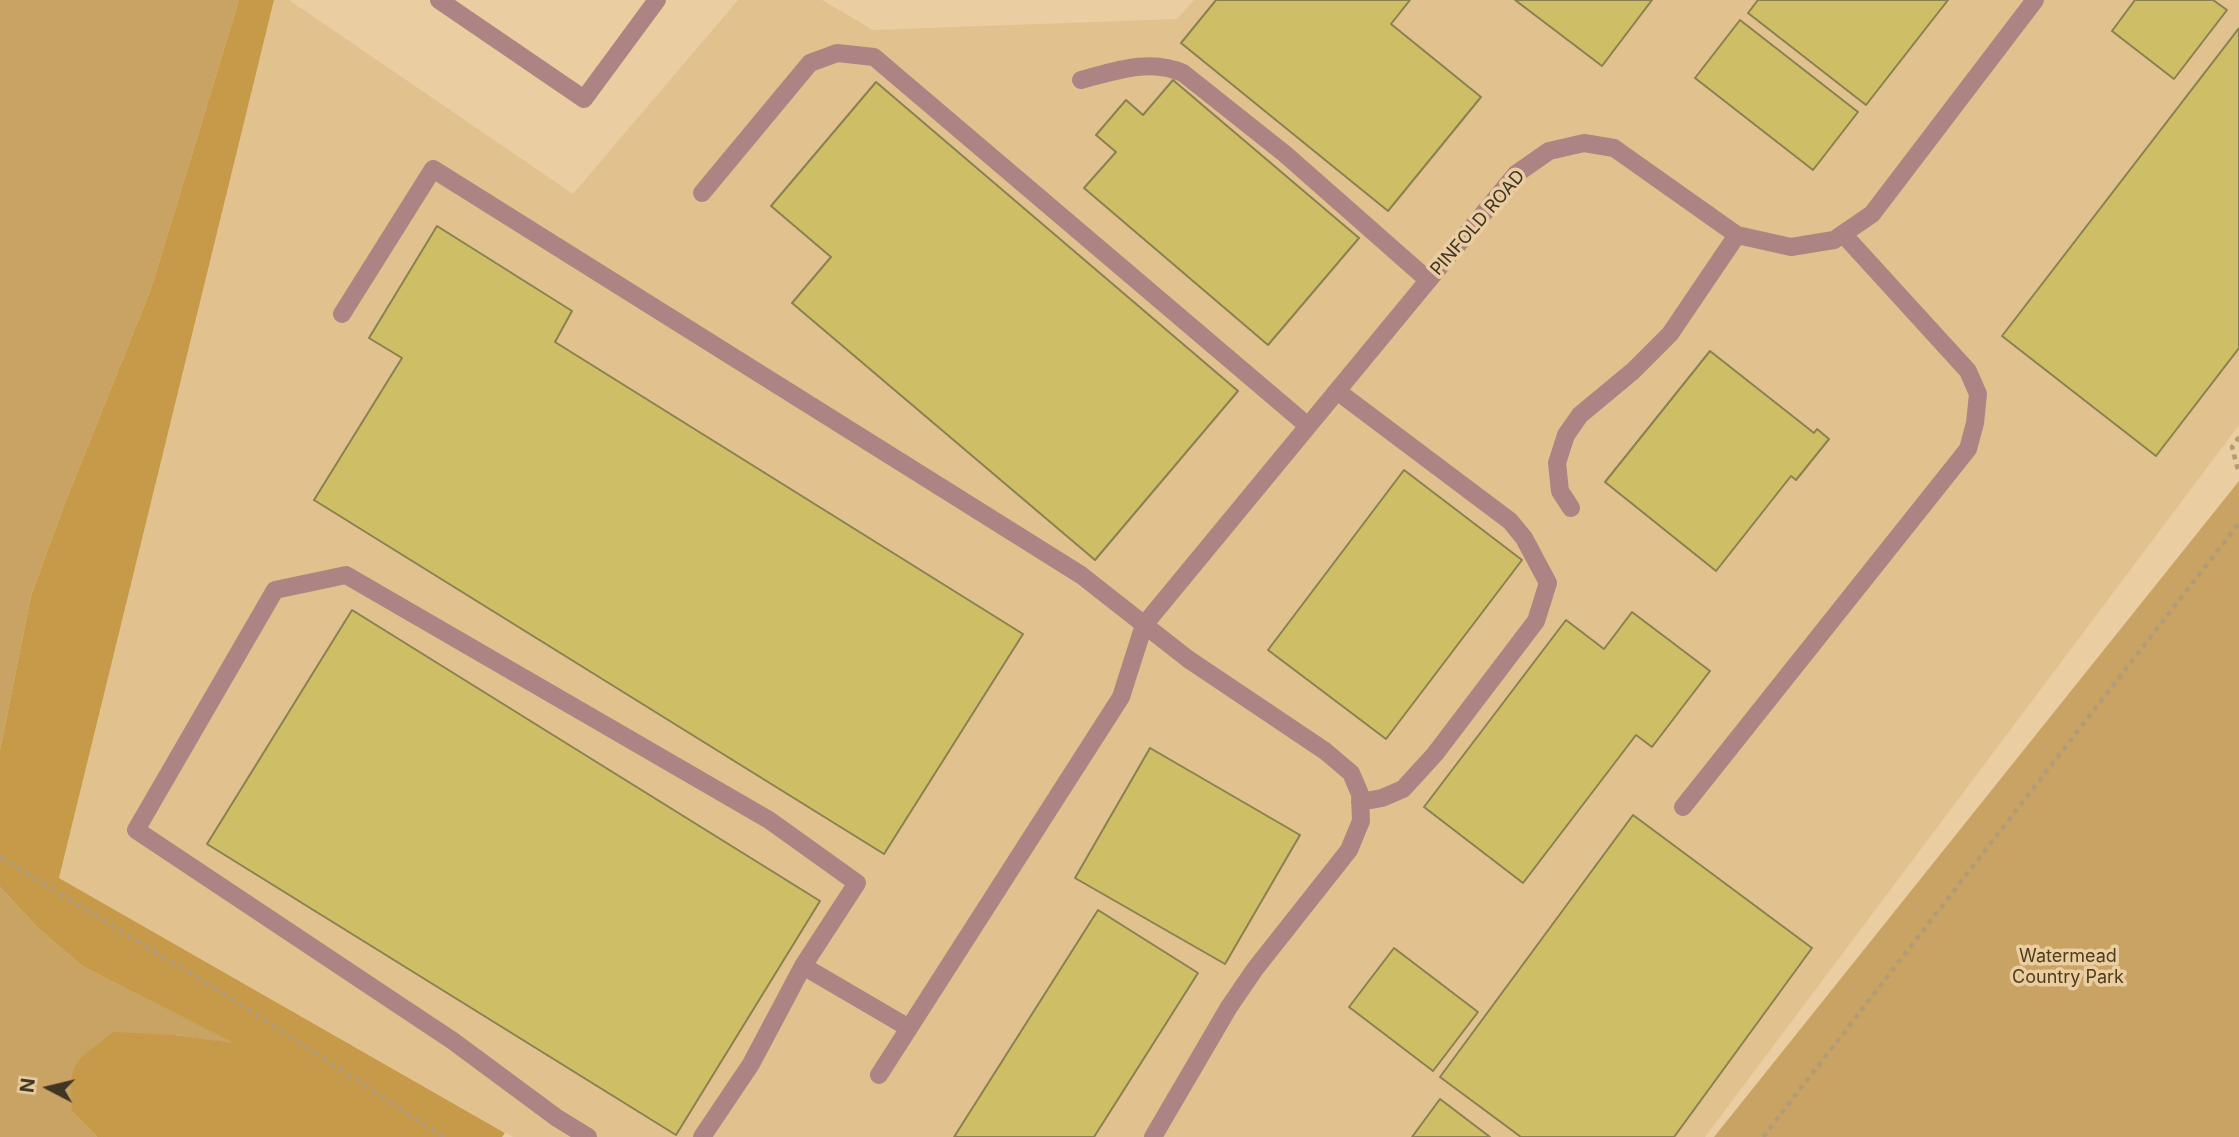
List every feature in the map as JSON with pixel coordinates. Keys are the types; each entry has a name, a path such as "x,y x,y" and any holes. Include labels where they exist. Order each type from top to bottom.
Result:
{"street":[{"path":"439,0 584,99 657,0"},
{"name":"PINFOLD ROAD","path":"879,1075 1121,696 1144,625 1516,174 1549,151 1584,143 1614,148 1737,235 1791,247 1833,240 1872,214 2035,0"},
{"path":"702,193 810,63 837,53 874,57 1307,426"},
{"path":"1081,80 1154,65 1183,73 1285,154 1428,280"},
{"path":"342,314 433,169 1081,575 1188,659 1325,751 1351,774 1360,794 1361,821 1349,850 1255,969 1229,1007 1157,1135"},
{"path":"1683,807 1968,449 1975,423 1978,394 1968,371 1843,234"},
{"path":"1571,508 1560,491 1558,463 1566,435 1580,415 1633,371 1670,334 1737,235"},
{"path":"1337,391 1510,521 1524,538 1548,583 1536,621 1435,754 1403,789 1382,798 1360,802"},
{"path":"589,1137 557,1118 453,1041 136,830 275,590 345,575 769,820 857,883 803,966 751,1064 702,1137"},
{"path":"803,966 909,1028"}],"path":[{"path":"2239,437 2232,447 2239,474"},
{"path":"1763,1137 2239,523"},
{"path":"0,857 251,1011 443,1137"}],"shaded area":[{"path":"239,0 274,0 59,878 505,1133 502,1137 97,1137 72,1112 71,1082 76,1064 113,1032 175,1035 234,1043 82,966 37,927 0,887 0,750 31,596 63,508 151,289"},
{"path":"274,0 289,0 573,194 738,0 822,0 873,30 1177,19 1194,0 2239,0 2239,425 1705,1137 513,1137 59,878"}],"green space":[{"path":"0,0 239,0 151,289 63,508 31,596 0,750"},
{"name":"Watermead Country Park","path":"2239,481 2239,1137 1714,1137"},
{"path":"0,887 37,927 82,966 237,1044 175,1035 72,1112 97,1137 0,1137"}],"building":[{"path":"1216,0 1410,0 1391,24 1481,97 1388,211 1181,43"},
{"path":"1515,0 1652,0 1602,66"},
{"path":"1758,0 1948,0 1866,105 1748,13"},
{"path":"2135,0 2213,0 2227,10 2174,79 2112,31"},
{"path":"1740,20 1858,112 1813,170 1695,78"},
{"path":"2239,28 2239,348 2156,456 2002,336"},
{"path":"1173,80 1359,238 1268,345 1084,188 1116,152 1096,135 1126,100 1143,115"},
{"path":"876,82 1238,391 1095,560 792,303 831,257 771,206"},
{"path":"437,226 572,311 555,342 1023,634 884,854 314,500 402,358 369,338"},
{"path":"1710,351 1814,433 1817,429 1829,439 1796,480 1791,476 1716,571 1605,482"},
{"path":"1404,470 1522,560 1386,739 1268,650"},
{"path":"352,610 820,901 676,1135 207,844"},
{"path":"1632,612 1710,671 1652,747 1636,735 1523,883 1424,807 1566,620 1604,649"},
{"path":"1150,748 1300,835 1225,964 1075,878"},
{"path":"1633,815 1812,948 1674,1137 1521,1137 1440,1077"},
{"path":"1098,910 1198,973 1094,1137 954,1137"},
{"path":"1394,948 1478,1012 1433,1071 1349,1007"},
{"path":"1440,1099 1490,1137 1412,1137"}]}
